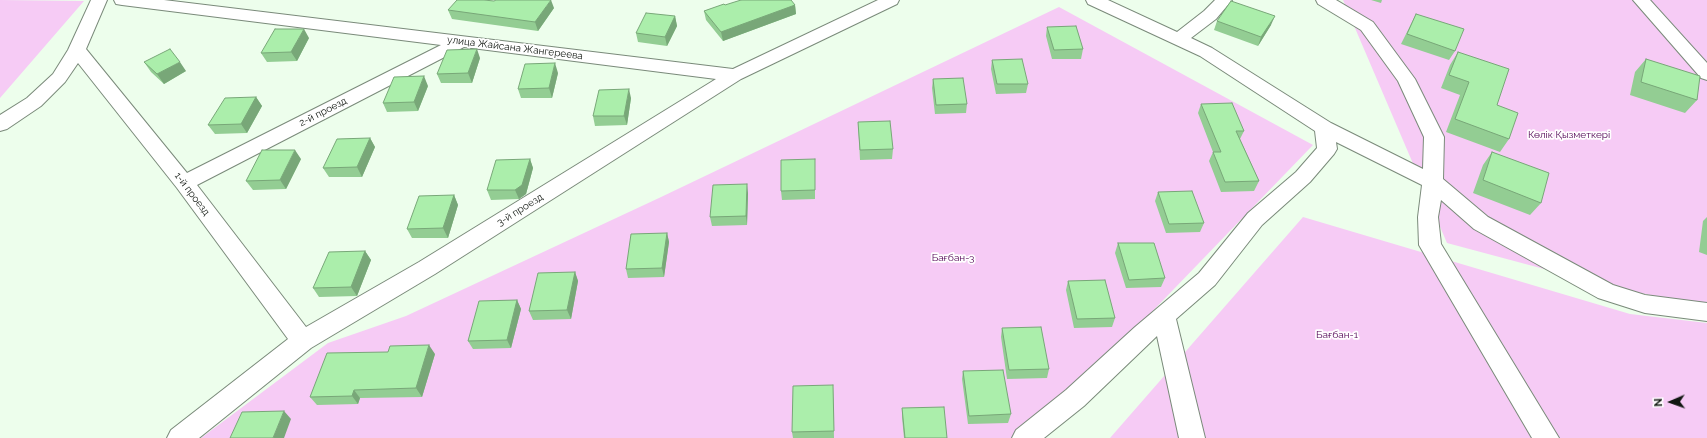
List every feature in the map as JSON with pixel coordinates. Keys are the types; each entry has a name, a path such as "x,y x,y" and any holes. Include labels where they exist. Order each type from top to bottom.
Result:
{"street":[{"path":"0,124 34,102 59,78 78,50 99,0"},
{"name":"улица Жайсана Жангереева","path":"122,0 735,75"},
{"path":"735,75 891,0"},
{"path":"1094,0 1206,52 1324,128 1432,182 1481,223 1606,292 1644,304 1707,312"},
{"path":"1179,39 1210,15 1224,0"},
{"path":"1324,0 1367,26 1406,79 1434,137 1432,182 1428,217 1430,245 1546,438"},
{"path":"1641,0 1707,74"},
{"name":"2-й проезд","path":"184,183 462,41"},
{"name":"1-й проезд","path":"78,50 184,183 303,341"},
{"name":"3-й проезд","path":"180,438 303,341 426,268 735,75"},
{"path":"1024,438 1075,398 1207,279 1255,220 1303,177 1327,149 1324,128"},
{"path":"1164,317 1192,438"}],"green space":[{"path":"0,0 84,1 0,98"},
{"name":"Көлік Қызметкері","path":"1343,0 1707,0 1707,306 1615,288 1447,243"},
{"name":"Бағбан-3","path":"1059,7 1313,145 1030,438 201,438 328,343 406,316 659,198"},
{"name":"Бағбан-1","path":"1303,217 1630,314 1707,323 1707,438 1110,438"}],"building":[{"path":"457,0 551,0 535,22 448,10"},
{"path":"741,0 791,0 795,5 721,32 704,11"},
{"path":"1231,1 1275,16 1261,37 1217,21"},
{"path":"646,13 675,16 665,37 636,33"},
{"path":"1416,14 1464,29 1455,51 1407,34"},
{"path":"1076,26 1083,49 1054,50 1047,27"},
{"path":"275,29 304,29 291,52 261,53"},
{"path":"170,49 180,62 157,74 144,62"},
{"path":"477,49 468,73 437,74 447,50"},
{"path":"1458,52 1509,69 1497,105 1518,113 1509,139 1455,119 1469,82 1449,75"},
{"path":"1022,59 1028,84 997,84 992,60"},
{"path":"1646,59 1700,76 1697,100 1641,82"},
{"path":"555,63 549,88 518,89 525,64"},
{"path":"424,76 414,102 383,103 394,77"},
{"path":"963,78 967,104 936,105 933,79"},
{"path":"629,89 624,116 593,116 599,90"},
{"path":"256,97 241,124 208,125 225,98"},
{"path":"1232,103 1244,131 1236,131 1259,181 1225,182 1213,152 1221,152 1201,104"},
{"path":"890,121 893,149 860,150 858,122"},
{"path":"370,138 357,167 323,168 337,139"},
{"path":"262,150 295,150 280,180 246,181"},
{"path":"1492,152 1549,173 1541,203 1483,180"},
{"path":"530,159 522,185 515,190 487,190 496,160"},
{"path":"815,159 815,190 781,191 781,160"},
{"path":"747,184 746,216 710,217 713,185"},
{"path":"1192,191 1204,223 1169,224 1158,192"},
{"path":"454,195 443,228 407,229 419,196"},
{"path":"667,233 662,268 626,269 631,234"},
{"path":"1118,243 1154,243 1165,278 1129,280"},
{"path":"365,251 351,287 313,288 329,252"},
{"path":"575,272 567,310 529,311 538,273"},
{"path":"1105,280 1115,318 1077,319 1068,281"},
{"path":"517,300 507,340 468,341 479,301"},
{"path":"1041,327 1049,369 1009,370 1002,328"},
{"path":"429,345 416,388 354,390 352,396 310,397 327,353 388,352 390,346"},
{"path":"1003,370 1011,414 969,416 963,371"},
{"path":"833,385 834,431 792,432 793,386"},
{"path":"944,407 947,438 905,438 902,408"},
{"path":"284,411 273,438 230,438 242,412"}]}
